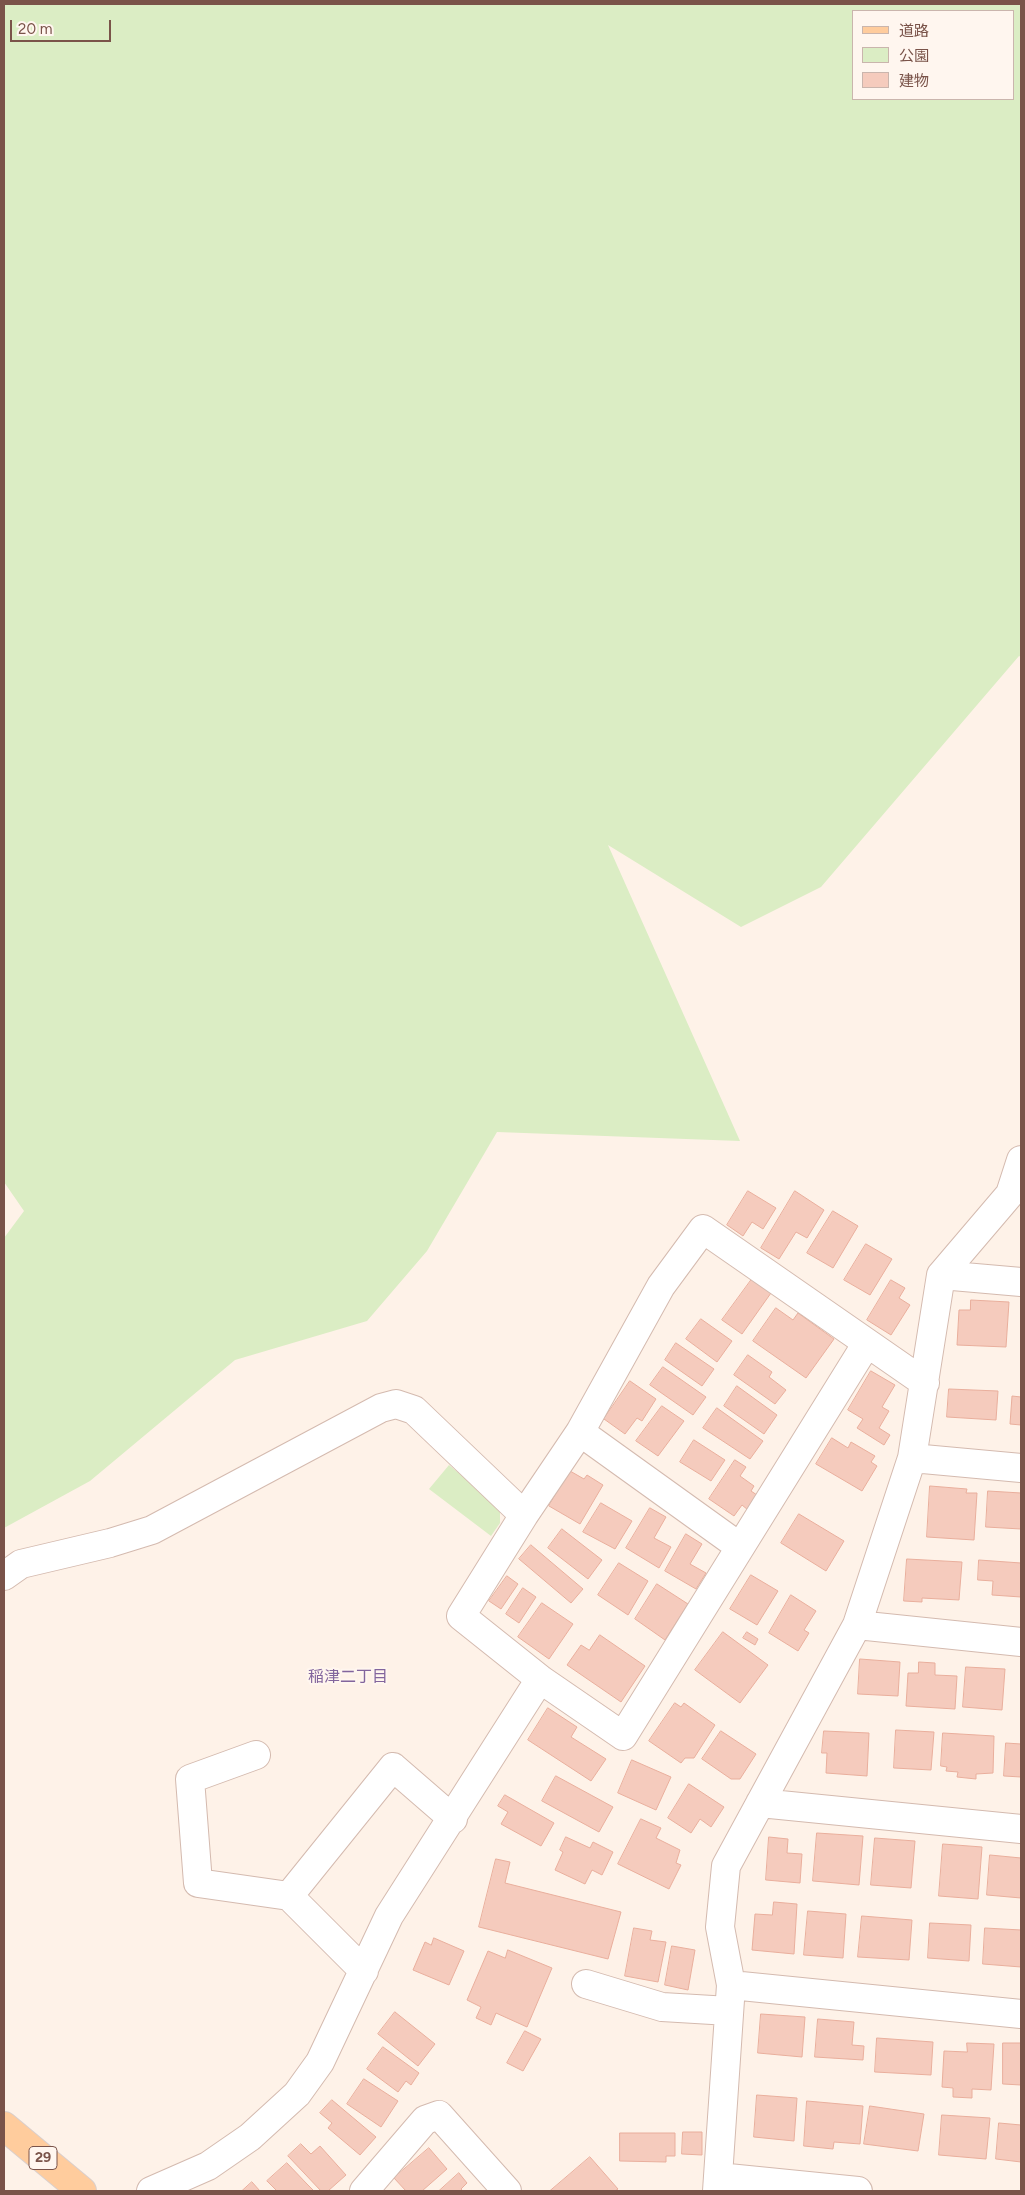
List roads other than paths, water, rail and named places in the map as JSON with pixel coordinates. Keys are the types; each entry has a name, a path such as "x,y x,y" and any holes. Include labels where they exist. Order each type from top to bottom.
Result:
{"main road":[{"name":"29","path":"4,2126 82,2191"}],"street":[{"path":"858,2191 717,2184 731,1985 720,1927 726,1866 857,1625 912,1458 941,1274 1010,1194 1021,1160"},
{"path":"867,1343 623,1736 540,1679 462,1616 524,1515 580,1432 661,1286 703,1229 925,1383"},
{"path":"941,1274 1021,1282"},
{"path":"4,1576 21,1564 110,1543 152,1530 381,1408 396,1404 414,1410 524,1515"},
{"path":"580,1432 740,1547"},
{"path":"912,1458 1021,1468"},
{"path":"857,1625 1021,1642"},
{"path":"151,2191 208,2166 250,2137 297,2094 320,2062 389,1916 453,1819 540,1679"},
{"path":"256,1755 190,1778 198,1883 289,1896 364,1971"},
{"path":"289,1896 393,1767 453,1819"},
{"path":"760,1803 1021,1829"},
{"path":"586,1984 662,2007 730,2011"},
{"path":"731,1985 1021,2014"},
{"path":"364,2191 425,2120 439,2115 507,2191"}],"district":[{"name":"稲津二丁目","path":"348,1677"}]}
